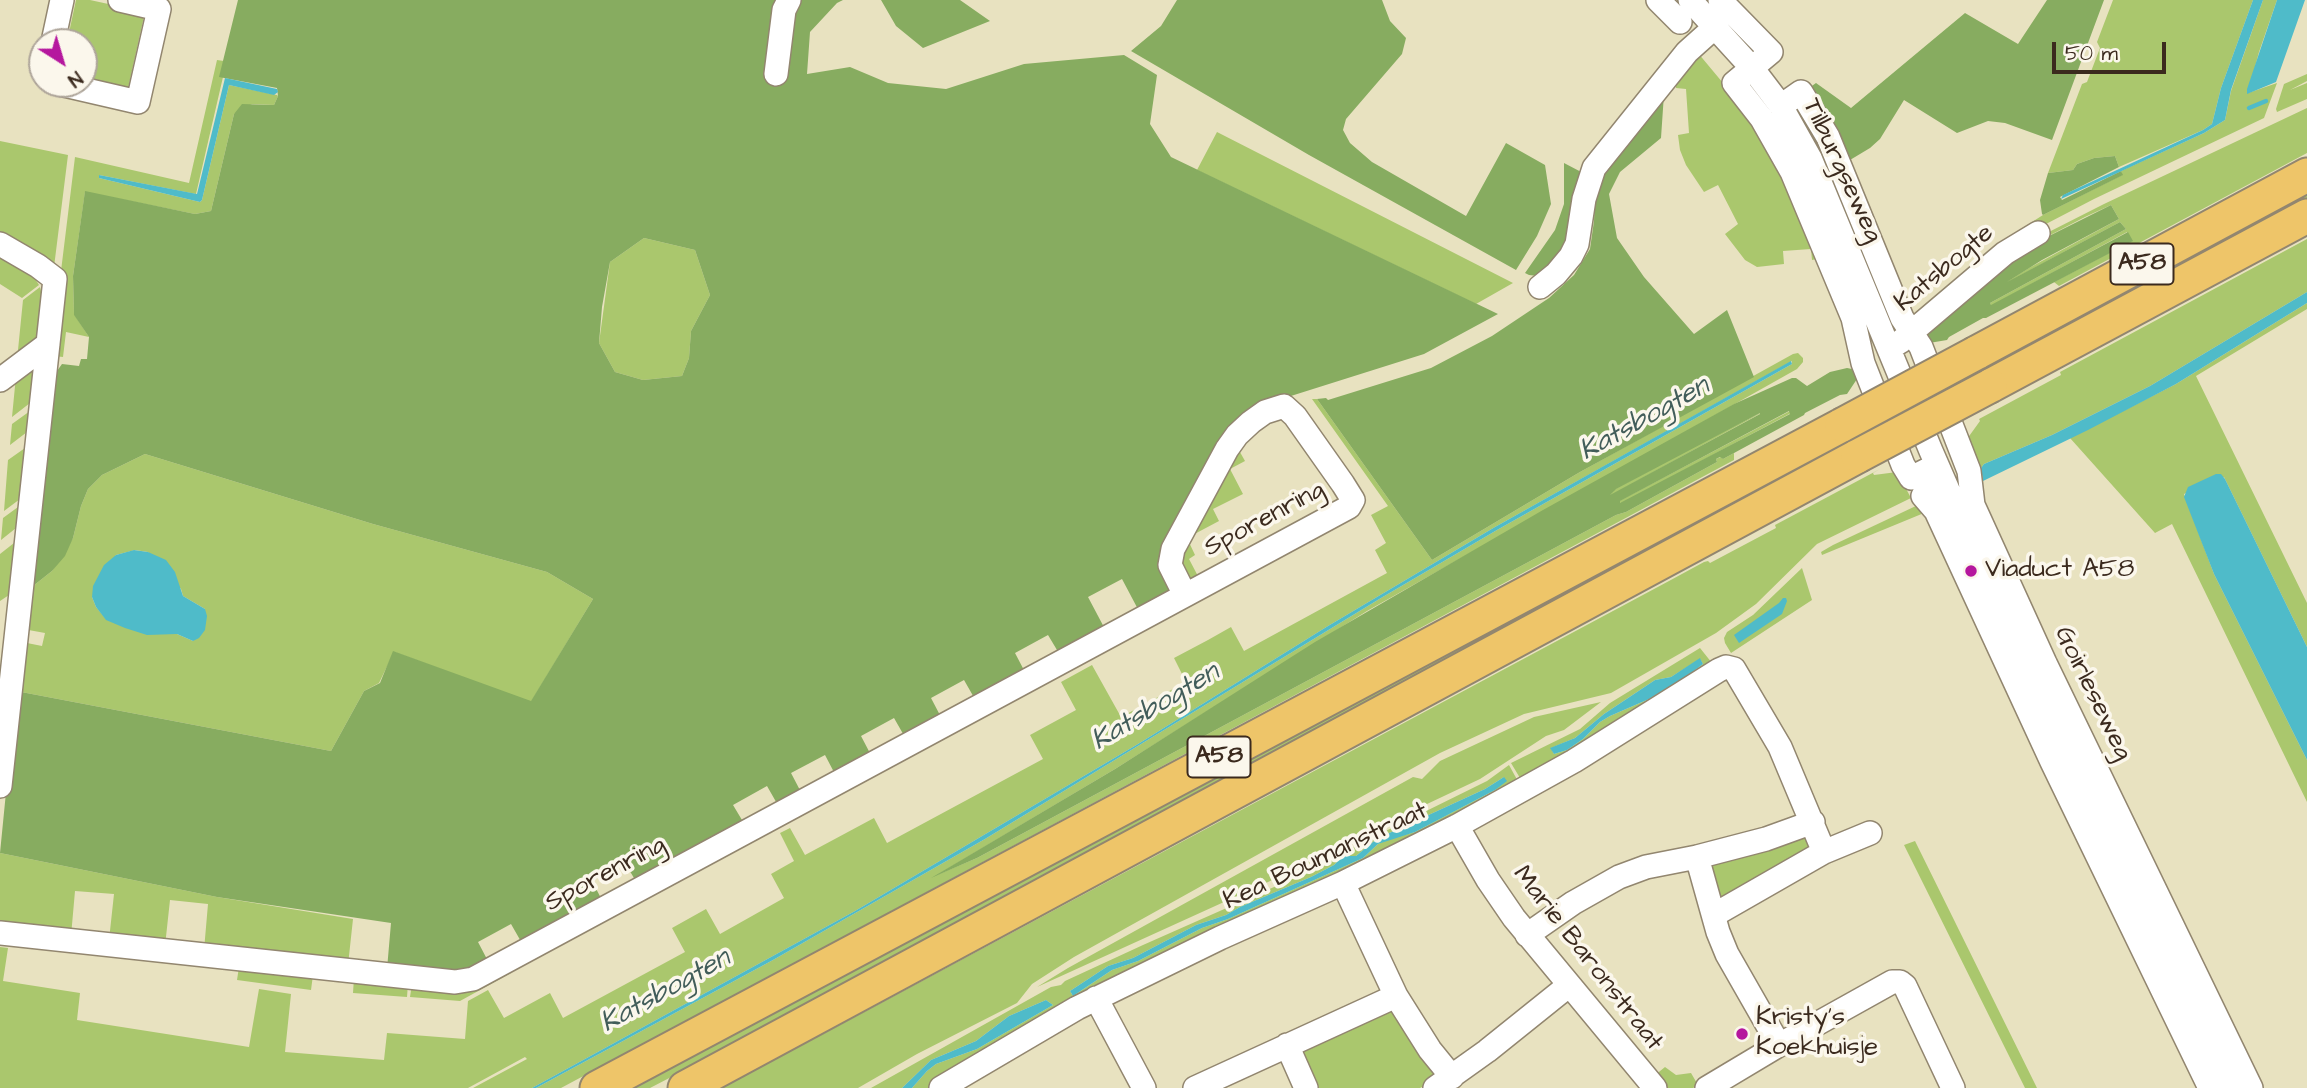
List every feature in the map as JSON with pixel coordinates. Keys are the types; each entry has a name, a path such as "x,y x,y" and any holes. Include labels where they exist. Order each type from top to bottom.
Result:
{"highway":[{"name":"A58","path":"597,1088 2307,175"},
{"name":"A58","path":"685,1088 2307,216"}],"street":[{"path":"55,28 62,0"},
{"path":"98,93 138,102 159,9 120,0"},
{"path":"776,74 784,10 789,0"},
{"path":"1720,0 1771,52 1752,68"},
{"name":"Tilburgseweg","path":"1676,6 1716,26 1781,106 1822,184 1889,350"},
{"path":"1540,287 1571,256 1577,244 1584,199 1594,168 1687,52 1716,26"},
{"name":"Tilburgseweg","path":"1752,68 1734,83 1767,127 1792,172 1853,318 1863,363 1917,487"},
{"name":"Tilburgseweg","path":"1781,106 1801,92 1828,137 1907,325"},
{"name":"Katsbogte","path":"1889,350 1907,325 2038,233"},
{"path":"0,244 55,279 0,786"},
{"name":"Goirleseweg","path":"1907,325 1921,347 1969,471 1973,505 2045,663 2251,1088"},
{"path":"0,380 48,344"},
{"name":"Goirleseweg","path":"1889,350 2017,648 2230,1088"},
{"name":"Sporenring","path":"0,933 446,982 468,981 1185,595 1352,505 1352,497 1343,484 1295,416 1284,407 1265,412 1237,435 1179,538 1170,557 1170,565 1185,595"},
{"path":"1941,476 1917,487 1936,511 2052,762 2210,1088"},
{"name":"Kea Boumanstraat","path":"941,1088 1096,998 1343,883 1457,826 1574,761 1719,670 1729,667 1734,669 1780,747 1813,822"},
{"path":"1527,935 1573,903 1619,877 1646,867 1766,839 1813,822 1824,852"},
{"name":"Marie Baronstraat","path":"1457,826 1488,880 1527,935 1655,1088"},
{"path":"1714,915 1824,852 1870,833"},
{"path":"1697,857 1727,954 1779,1045"},
{"path":"1343,883 1396,996 1430,1050 1444,1083 1568,986"},
{"path":"1707,1088 1892,982 1900,982 1905,986 1953,1088"},
{"path":"1195,1088 1396,996"},
{"path":"1096,998 1144,1088"},
{"path":"1287,1045 1306,1088"}],"green space":[{"path":"76,0 90,0 145,12 127,93 98,86 98,28 70,28"},
{"path":"238,0 843,0 810,32 807,74 850,67 888,83 946,89 1024,64 1124,55 1157,75 1150,124 1171,157 1498,314 1424,354 1275,401 1168,548 1171,591 1140,613 1122,579 1088,597 1106,631 1060,655 1048,635 1015,653 1026,674 976,701 964,680 931,698 942,719 906,739 894,718 861,736 872,757 836,776 825,755 791,773 802,794 779,807 767,786 733,805 745,825 637,883 625,863 592,881 603,902 523,945 511,924 478,942 489,963 470,974 387,969 391,923 217,897 0,853 16,691 331,751 364,691 380,683 393,651 531,701 593,599 547,572 373,524 145,454 102,475 88,489 65,556 52,571 28,590 52,378 62,364 79,366 81,359 87,359 89,337 74,315 73,276 85,191 195,214 211,211 234,114 242,104 274,105 278,96 277,88 219,77","holes":["644,238 695,250 710,295 691,331 689,358 682,376 643,380 615,372 599,343 610,262"]},
{"path":"881,0 960,0 990,21 923,48 896,26"},
{"path":"1177,0 1382,0 1390,21 1406,38 1402,54 1346,119 1343,130 1350,143 1372,162 1466,216 1506,143 1545,165 1551,204 1537,236 1516,270 1309,155 1131,51 1161,26"},
{"path":"2047,0 2104,0 2052,140 2005,123 1988,121 1957,133 1904,100 1880,139 1850,160 1809,88 1816,83 1851,108 1965,13 2018,44"},
{"path":"2113,0 2253,0 2221,88 2212,124 2119,167 2115,156 2094,158 2077,164 2073,170 2048,173 2082,84 2087,82 2100,48 2097,42"},
{"path":"2263,0 2277,0 2248,93 2277,83 2264,118 2021,237 1931,311 1910,317 1977,258 1982,259 2006,243 2010,236 2043,215 2122,175 2121,171 2204,133 2225,120 2231,91"},
{"path":"1698,53 1743,107 1762,135 1821,258 1812,260 1811,249 1783,251 1784,264 1757,267 1745,260 1725,234 1738,224 1718,185 1704,192 1686,165 1680,150 1678,135 1689,133 1686,89 1676,88 1676,79"},
{"path":"217,60 224,61 220,76 223,77 196,194 99,175 99,178 200,202 229,85 277,95 274,105 252,104 234,114 211,211 195,214 85,192 73,276 74,314 89,337 66,332 63,357 54,356 75,157 189,183"},
{"path":"2307,74 2307,81 2290,90 2307,83 2307,99 2277,112 2284,84"},
{"path":"1664,94 1661,138 1620,172 1609,194 1617,238 1644,277 1694,334 1727,310 1754,377 1580,472 1432,560 1317,399 1328,400 1431,368 1492,336 1549,298 1574,275 1590,249 1599,179"},
{"path":"1793,102 1816,131 1895,321 1888,324"},
{"path":"2307,108 2307,153 2059,286 2054,282 2132,241 2127,232 1991,306 1990,303 2126,229 2120,222 1995,289 2119,219 2111,205 2085,217 2029,246 1928,340 1924,330 2039,237"},
{"path":"1217,132 1513,283 1476,304 1197,170"},
{"path":"0,141 68,155 54,267 0,236"},
{"path":"2115,156 2119,167 2060,197 2062,200 2121,171 2123,175 2042,214 2040,200 2048,173 2073,170 2077,164 2094,158"},
{"path":"1564,163 1585,174 1574,236 1547,277 1529,275 1525,273 1555,230 1564,204"},
{"path":"2307,191 2307,200 1962,386 1958,378"},
{"path":"2111,205 2119,219 2007,282 2120,222 2126,229 1990,303 1991,305 2128,232 2133,241 1983,318 1947,340 1929,343 1927,332 2029,246"},
{"path":"644,238 695,250 710,295 691,331 689,358 682,376 643,380 615,372 599,343 610,262"},
{"path":"2307,239 2307,292 2150,386 2052,435 1984,464 1981,468 1983,481 1979,483 1967,439 1979,419 2061,375 2060,372"},
{"path":"0,257 34,277 39,285 22,298 0,284"},
{"path":"40,287 42,295 37,345 17,360 23,300"},
{"path":"2307,303 2307,309 2196,376 2307,603 2307,647 2224,477 2184,494 2214,574 2307,760 2307,802 2172,524 2155,533 2070,438 2176,384"},
{"path":"1798,353 1803,362 1797,369 1367,611 1115,769 937,875 977,858 1626,512 1717,462 1716,459 1723,459 1734,453 1734,460 561,1088 536,1088 773,960 985,839 1381,598 1792,364 1792,361 1495,527 1328,626 1138,744 855,911 532,1088 473,1088 527,1059 525,1057 468,1088 0,1088 0,947 8,948 3,981 80,993 77,1020 249,1047 259,989 291,994 285,1052 384,1060 387,1033 465,1039 468,1001 488,990 504,1018 550,993 563,1018 685,952 672,928 706,909 720,934 784,898 771,874 794,861 780,833 790,828 805,855 874,818 887,843 1043,759 1030,735 1076,710 1061,682 1092,665 1121,717 1186,682 1174,658 1231,627 1244,651 1387,573 1375,550 1386,543 1371,515 1388,506 1312,399 1317,399 1432,560 1580,472"},
{"path":"35,362 30,403 12,417 16,376"},
{"path":"1847,368 1859,376 1847,394 1805,413 1723,459 1716,459 1717,462 1626,512 977,858 931,878 1115,769 1315,642 1543,510 1734,404 1792,378 1807,386 1830,372","holes":["1789,411 1790,414 1620,503 1620,501","1760,414 1610,495 1616,489"]},
{"path":"1774,406 1608,497 1615,489"},
{"path":"30,411 27,432 10,445 12,424"},
{"path":"1790,411 1791,413 1621,504 1619,501"},
{"path":"1864,429 1867,437 704,1060 650,1088 631,1088"},
{"path":"1236,445 1245,461 1230,469 1243,494 1213,509 1219,521 1187,538 1195,555 1189,559 1200,580 1193,583 1186,581 1176,568 1176,554"},
{"path":"25,448 20,499 4,511 8,460"},
{"path":"145,454 373,524 547,572 593,599 531,702 394,652 379,683 364,691 331,751 16,691 22,642 42,646 45,633 23,629 28,590 52,571 73,538 88,489 102,475","holes":["135,550 148,552 181,589 183,596 205,609 193,641 177,634 106,619 96,607 92,597 116,555"]},
{"path":"1880,469 1873,473 1874,475 1897,472 1911,498 1817,544 1756,604 1716,633 1611,693 1524,714 1440,753 1074,957 1032,984 1017,1003 917,1054 858,1088 722,1088 1704,562 1710,563 1776,528 1775,525"},
{"path":"1918,505 1924,513 1822,555 1821,552 1833,545"},
{"path":"18,507 16,528 1,540 3,518"},
{"path":"14,543 9,595 0,601 0,554"},
{"path":"1802,568 1812,600 1731,653 1724,638 1727,632 1753,615"},
{"path":"1700,648 1712,663 1523,783 1511,763 1580,729 1610,703","holes":["1700,659 1703,664 1649,699 1600,722 1583,739 1567,750 1554,754 1551,748 1575,738 1604,714 1655,680 1671,677"]},
{"path":"1601,702 1564,730 1546,736 1480,779 1336,847 1312,862 1037,987 1413,777 1422,779 1440,761 1534,717"},
{"path":"1509,765 1520,785 932,1088 912,1088 936,1064 977,1049 1053,1005 1046,1000 1009,1016 976,1041 931,1060 902,1088 871,1088 1051,987 1061,985 1143,945 1317,868 1335,856 1487,781","holes":["1504,777 1495,790 1415,832 1378,844 1363,858 1228,919 1202,928 1138,961 1112,970 1073,996 1070,991 1108,966 1133,958 1196,925 1226,915 1311,877 1334,865 1343,856 1356,856 1385,835 1485,789"]},
{"path":"1802,831 1814,846 1726,899 1718,899 1709,862"},
{"path":"1915,841 2037,1088 2025,1088 1904,845"},
{"path":"0,853 217,897 353,919 348,965 204,950 208,904 170,900 165,946 109,940 114,894 75,891 71,936 4,925 0,920"},
{"path":"239,967 313,975 311,990 237,980"},
{"path":"508,967 511,973 460,1001 410,997 412,984"},
{"path":"354,978 408,984 407,997 353,993"},
{"path":"1384,1009 1392,1011 1435,1069 1431,1082 1420,1088 1311,1088 1298,1053"},
{"path":"1665,1067 1676,1075 1691,1073 1698,1085 1693,1088 1664,1088 1654,1076"}],"water":[{"path":"2253,0 2263,0 2231,90 2225,120 2204,133 2061,199 2063,195 2212,124 2221,88"},
{"path":"2277,0 2305,0 2276,82 2247,94 2247,89"},
{"path":"225,78 277,89 278,92 274,95 229,85 200,202 99,178 99,175 197,194"},
{"path":"2307,292 2307,303 2176,384 1983,481 1981,468 1984,464 2052,435 2150,386"},
{"path":"1791,361 1792,364 1381,598 985,839 773,960 532,1088 855,911 1138,744 1328,626 1495,527"},
{"path":"2221,474 2225,479 2307,647 2307,760 2214,574 2184,497 2188,487"},
{"path":"134,550 148,552 166,560 175,572 183,596 205,609 205,630 199,638 193,641 177,634 147,635 106,620 96,607 92,597 93,586 104,565 116,555"},
{"path":"1783,598 1787,601 1782,614 1739,643 1734,635"},
{"path":"1700,658 1703,664 1690,674 1649,699 1600,722 1567,750 1554,754 1550,748 1575,738 1604,714 1655,680 1671,677"},
{"path":"1504,777 1507,781 1495,790 1415,832 1378,844 1363,858 1228,919 1202,928 1138,961 1112,970 1073,996 1070,991 1108,966 1133,958 1196,925 1226,915 1311,877 1334,865 1343,856 1356,856 1385,835 1485,789"},
{"path":"1046,1000 1053,1005 977,1049 936,1064 912,1088 902,1088 931,1060 976,1041 1009,1016"}],"waterway":[{"path":"2249,108 2266,101"}],"place":[{"name":"Viaduct A58","path":"1971,571"},
{"name":"Kristy's Koekhuisje","path":"1742,1034"}],"water label":[{"name":"Katsbogten","path":"1645,420"},
{"name":"Katsbogten","path":"1156,708"},
{"name":"Katsbogten","path":"666,992"}]}
